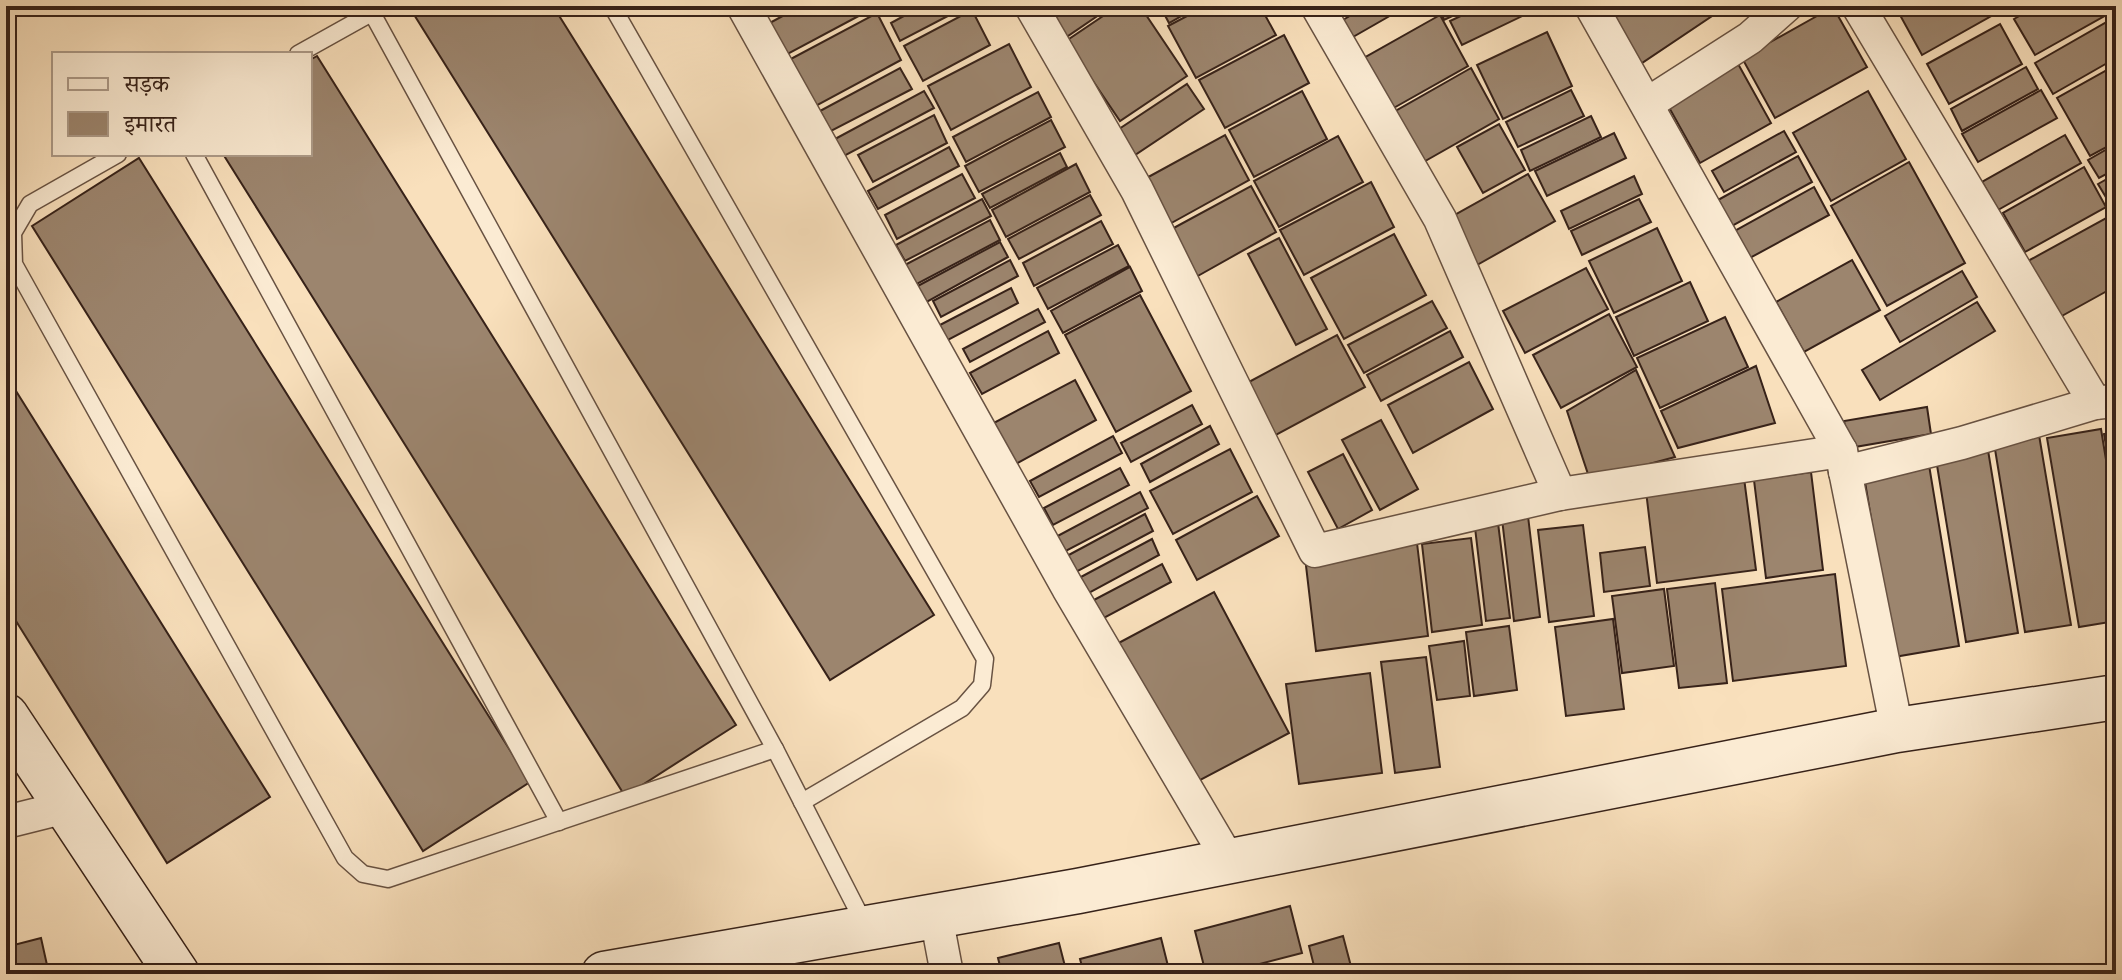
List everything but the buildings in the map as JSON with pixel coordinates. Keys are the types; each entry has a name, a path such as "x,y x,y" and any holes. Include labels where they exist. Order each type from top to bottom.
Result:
{"street":[{"path":"743,6 1068,588 1229,861"},
{"path":"1031,6 1137,190 1315,551 1560,494 1843,461 1962,443 2106,402 1858,6"},
{"path":"1317,6 1440,219 1560,494"},
{"path":"1591,6 1843,461 1897,730"},
{"path":"1647,104 1750,38 1786,6"},
{"path":"604,974 723,964 866,928 1229,861 1897,730 2116,697"},
{"path":"6,716 177,974"},
{"path":"6,822 66,807"},
{"path":"936,916 947,974"}],"lane":[{"path":"612,6 985,659 982,685 962,708 802,802"},
{"path":"302,52 378,10 775,749 866,928"},
{"path":"114,156 30,204 13,233 14,264 345,858 363,874 388,879 775,749"},
{"path":"195,156 559,822"}]}
